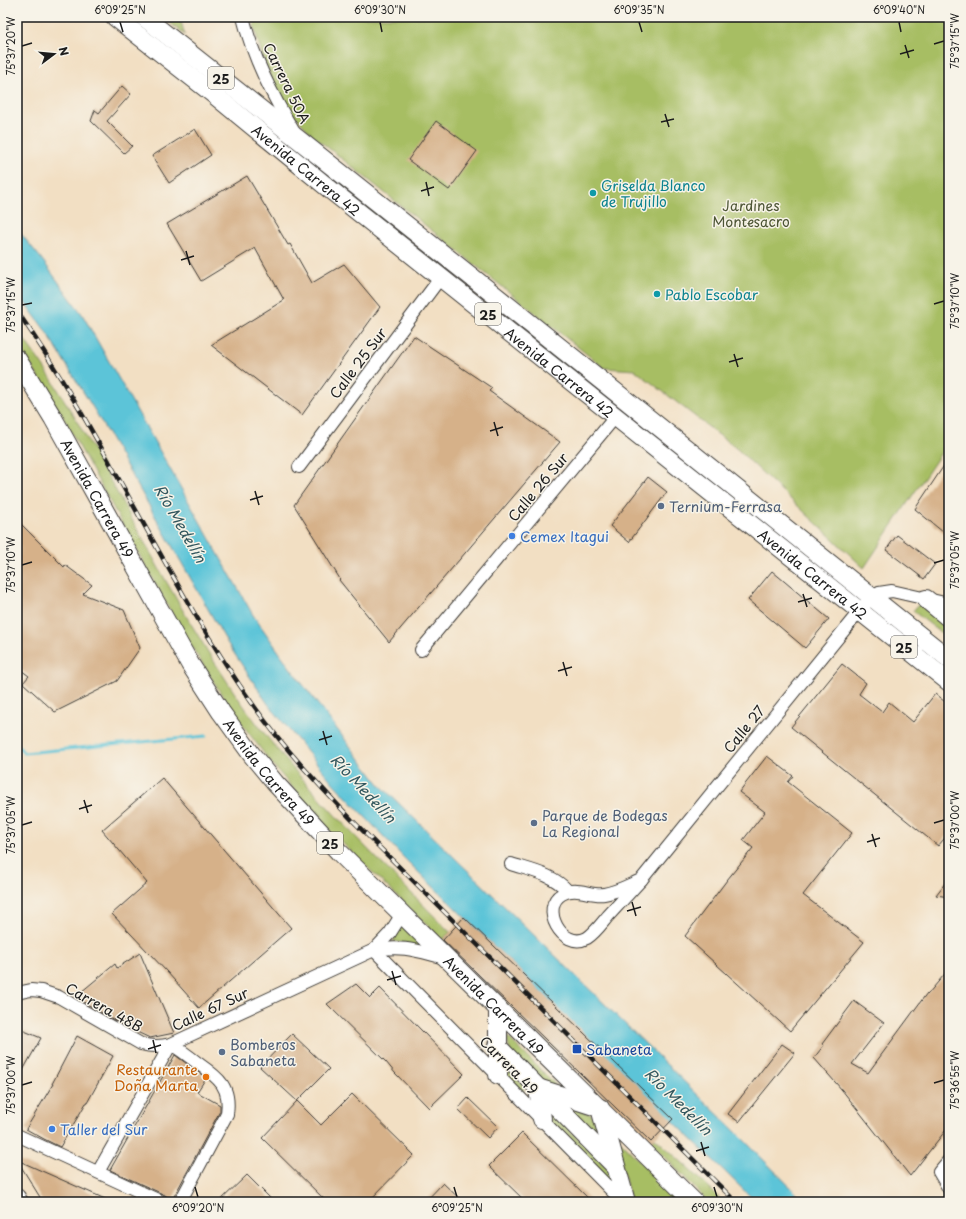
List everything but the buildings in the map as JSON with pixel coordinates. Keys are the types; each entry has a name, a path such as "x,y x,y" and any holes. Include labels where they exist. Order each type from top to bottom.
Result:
{"highway":[{"name":"Avenida Carrera 42","path":"115,17 949,682"},
{"name":"Avenida Carrera 42","path":"144,17 492,293 949,659"},
{"path":"153,46 203,64"},
{"path":"492,293 526,345"},
{"name":"Avenida Carrera 49","path":"17,359 53,418 190,664 221,712 252,755 290,800 339,852 694,1202"},
{"path":"926,599 949,618"},
{"path":"498,1008 498,1075"},
{"path":"497,1046 616,1167"},
{"path":"538,1088 600,1108 625,1202"},
{"path":"538,1088 542,1119"}],"main road":[{"path":"17,1197 20,1202"}],"street":[{"name":"Carrera 50A","path":"243,17 246,30 260,67 277,103 298,140"},
{"name":"Calle 25 Sur","path":"299,467 441,277"},
{"name":"Calle 26 Sur","path":"421,650 616,416"},
{"path":"871,597 879,593 892,591 949,604"},
{"name":"Calle 27","path":"641,880 613,892 602,894 577,890 568,891 561,894 556,900 552,910 555,923 559,931 569,939 579,940 587,938 599,927 641,880 871,597"},
{"path":"511,864 548,875 562,884 568,891"},
{"name":"Calle 67 Sur","path":"374,950 390,933 402,914"},
{"name":"Calle 67 Sur","path":"98,1172 171,1044 374,950 397,947 407,948 446,958"},
{"name":"Carrera 49","path":"374,950 625,1202"},
{"name":"Carrera 48B","path":"17,993 31,990 41,991 59,997 141,1044 152,1047 161,1047 171,1044"},
{"path":"171,1044 217,1077 223,1085 229,1103 227,1114 180,1202"},
{"path":"17,1135 162,1202"},
{"path":"949,1160 939,1172 949,1189"}],"green space":[{"path":"163,17 174,17 179,19 185,35"},
{"name":"Jardines Montesacro","path":"252,17 949,17 949,441 864,568 737,449 635,370 604,368 311,134 291,110 275,86 263,58"},
{"path":"17,329 51,378 97,456 163,576 209,654 234,692 258,725 309,787 450,932 442,940 330,831 272,764 230,708 180,628 59,410 17,343"},
{"path":"919,604 949,627 949,639 913,611"},
{"path":"402,925 423,948 393,941"},
{"path":"506,1035 557,1086 539,1082 510,1052"},
{"path":"508,1070 524,1086 522,1099 506,1082"},
{"path":"561,1103 592,1115 603,1147"},
{"path":"548,1109 608,1168 613,1189 550,1126"},
{"path":"613,1134 680,1202 631,1202"},
{"path":"655,1138 723,1202 708,1202 651,1142"}],"water":[{"name":"Río Medellín","path":"17,229 40,257 82,314 253,615 291,669 379,784 741,1137 805,1202 756,1202 405,859 333,783 268,704 228,644 95,411 45,330 17,292"}],"waterway":[{"path":"17,745 24,753 206,736"}],"railway":[{"path":"17,311 79,408 192,609 254,706 277,736 352,820 736,1202"}],"place":[{"name":"Griselda Blanco de Trujillo","path":"593,193"},
{"name":"Pablo Escobar","path":"657,294"},
{"name":"Ternium-Ferrasa","path":"661,506"},
{"name":"Cemex Itagui","path":"512,536"},
{"name":"Parque de Bodegas La Regional","path":"534,823"},
{"name":"Sabaneta","path":"577,1049"},
{"name":"Bomberos Sabaneta","path":"222,1052"},
{"name":"Restaurante Doña Marta","path":"206,1077"},
{"name":"Taller del Sur","path":"52,1129"}]}
